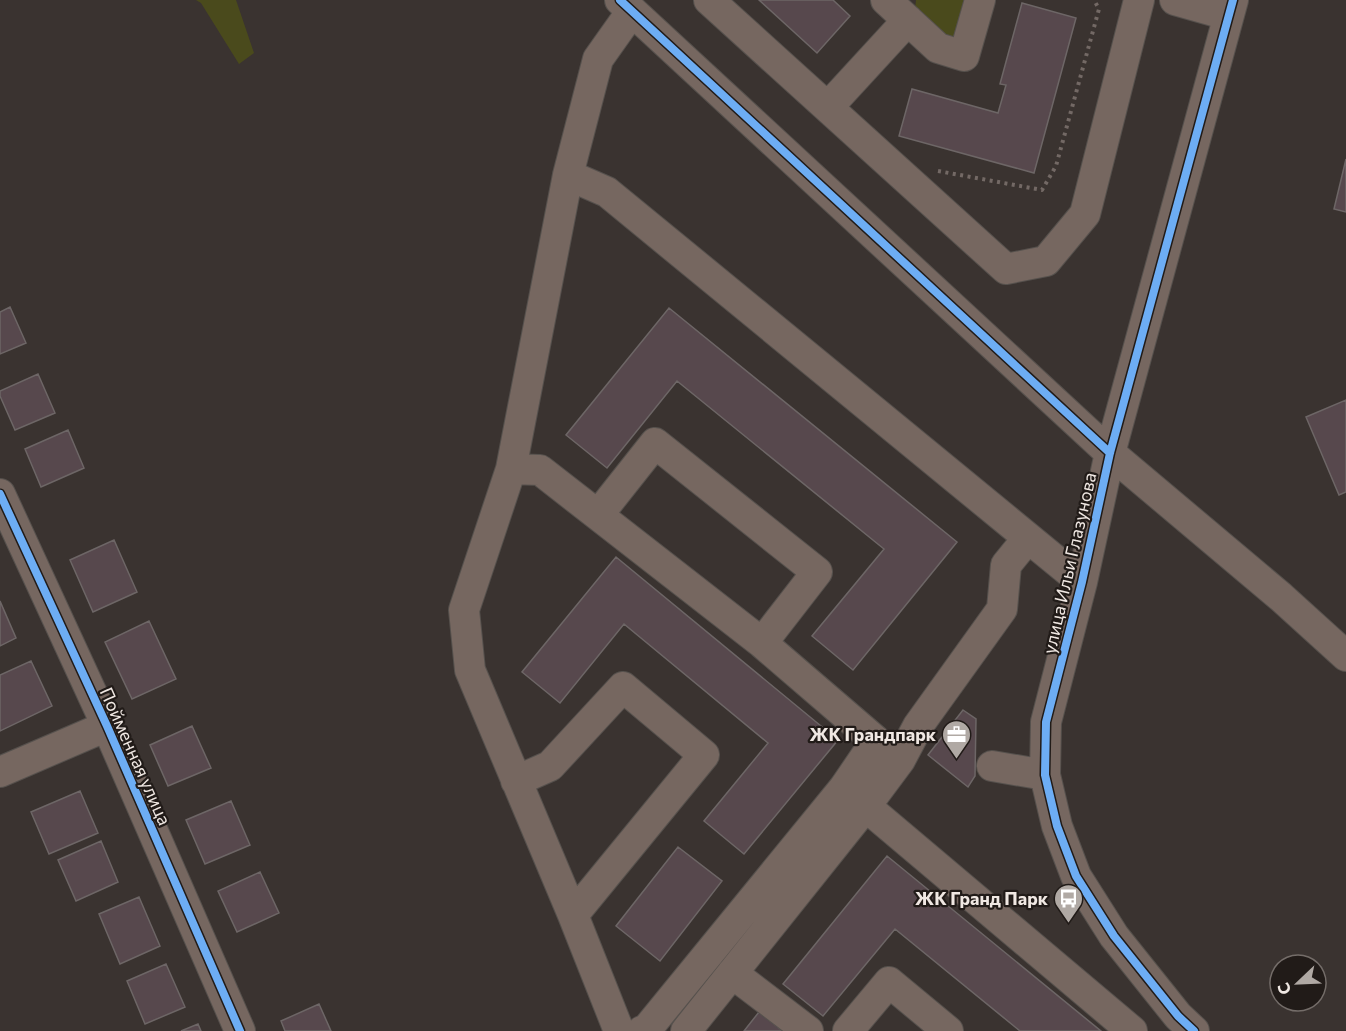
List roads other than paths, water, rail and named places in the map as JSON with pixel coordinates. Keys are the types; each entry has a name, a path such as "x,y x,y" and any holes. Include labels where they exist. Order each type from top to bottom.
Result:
{"street":[{"path":"710,0 1006,269 1046,261 1085,214 1139,0"},
{"path":"886,0 938,48 964,56 981,0"},
{"path":"1175,0 1230,8"},
{"path":"619,1031 470,670 464,610 511,469 568,175 598,59 626,5 1110,453 1281,597 1346,656"},
{"name":"улица Ильи Глазунова","path":"1180,1026 1113,936 1076,876 1057,826 1045,775 1046,722 1082,582 1110,453 1230,8"},
{"path":"828,107 908,20"},
{"path":"568,175 607,192 1082,582"},
{"path":"598,515 655,443 817,572 762,643"},
{"path":"511,469 540,470 762,643 900,760"},
{"name":"Пойменная улица","path":"0,494 107,726 240,1031"},
{"path":"642,1031 647,1029 854,797 900,760 918,726 1002,609 1006,565 1029,538"},
{"path":"516,781 550,766 623,687 704,755 573,915"},
{"path":"0,772 107,726"},
{"path":"686,1031 732,973 854,797 876,741"},
{"path":"992,766 1045,775"},
{"path":"854,797 1132,1031"},
{"path":"732,973 808,1031"},
{"path":"848,1031 889,982 948,1031"}],"place":[{"name":"ЖК Грандпарк","path":"957,760"},
{"name":"ЖК Гранд Парк","path":"1069,924"}]}
